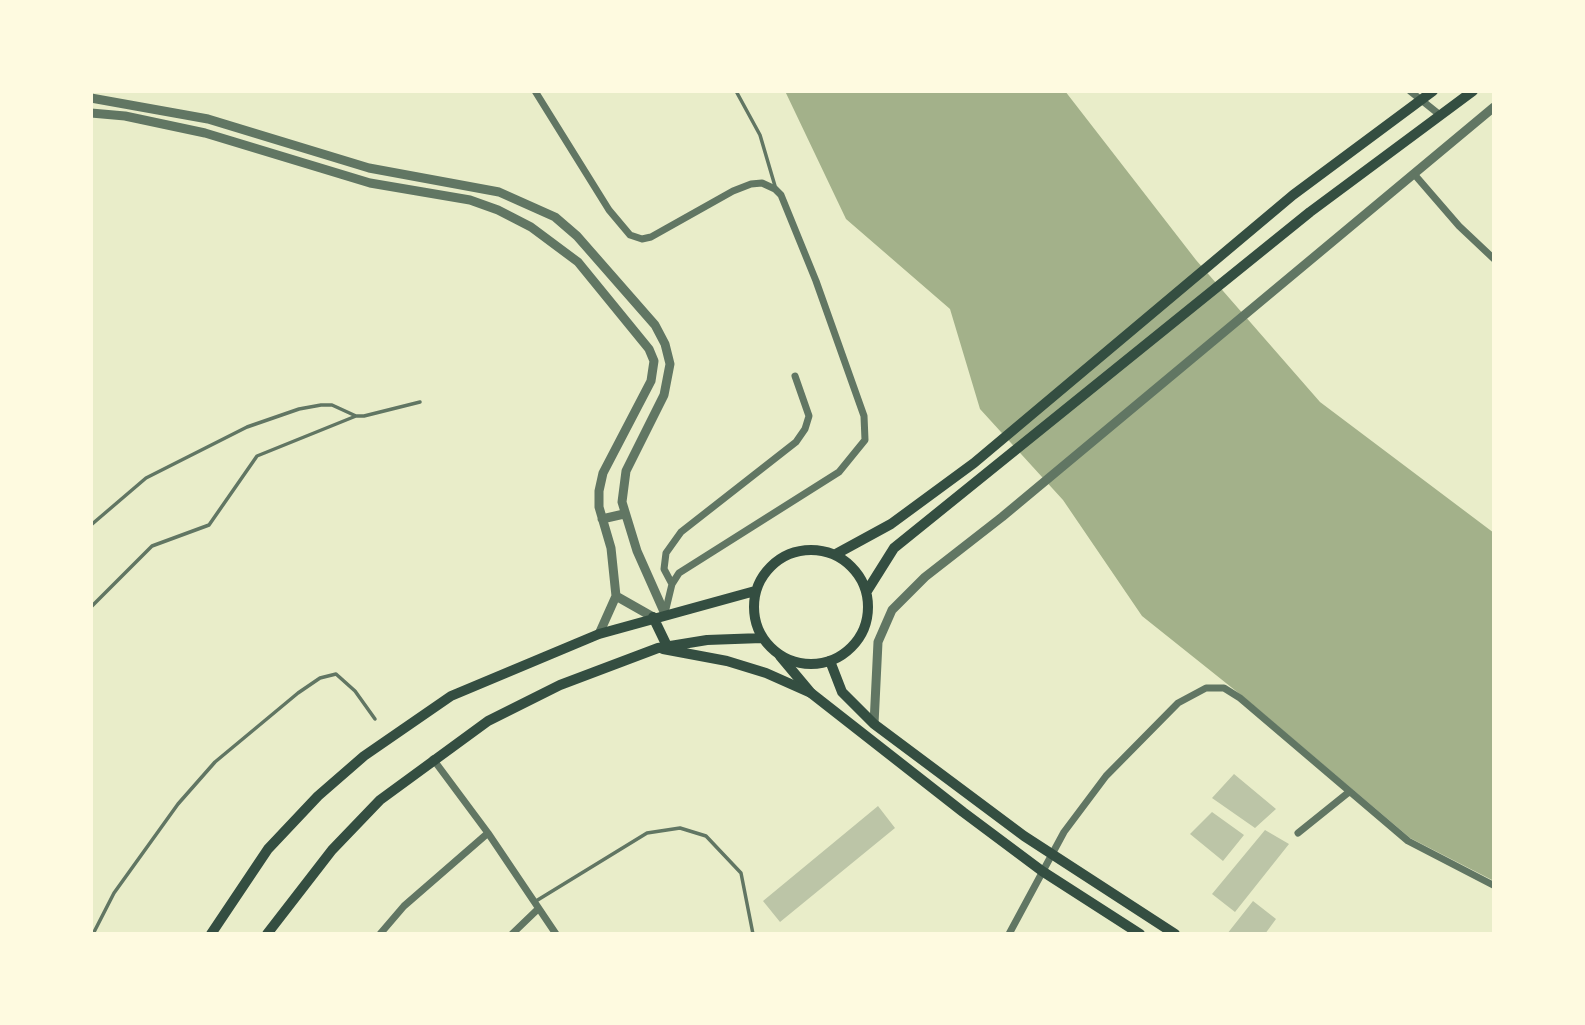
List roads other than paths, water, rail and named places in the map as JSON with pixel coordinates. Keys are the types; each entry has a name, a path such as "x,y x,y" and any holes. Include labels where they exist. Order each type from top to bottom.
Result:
{"main road":[{"path":"836,554 891,524 974,463 1293,195 1433,91"},
{"path":"867,592 894,548 981,481 1310,212 1473,91"},
{"path":"780,656 813,664 830,661 845,653 860,636 868,614 867,592 855,569 836,554 812,548 787,554 767,569 755,591 753,615 762,638 811,693 1042,871 1140,934"},
{"path":"211,934 268,849 318,796 364,756 451,696 599,635 755,591"},
{"path":"659,616 663,647"},
{"path":"267,934 332,850 380,800 488,721 560,685 663,647 707,640 762,638"},
{"path":"663,647 766,673 811,693"},
{"path":"830,661 842,692 874,723 1053,855 1175,934"}],"street":[{"path":"535,91 609,210 630,235 642,239 652,237 733,191 751,184 762,183 775,188 781,195 816,281 864,416 865,440 839,472 679,573 659,616"},
{"path":"1410,91 1440,115"},
{"path":"91,98 208,119 369,168 499,192 555,217 607,267 654,325 664,344 670,365 664,395 626,471 623,485 624,514 659,616"},
{"path":"874,723 878,642 892,610 925,577 1002,517 1494,107"},
{"path":"91,113 125,116 205,133 370,183 470,200 498,210 552,241 590,275 649,349 654,361 651,381 603,473 598,491 602,519 611,548 615,596 599,635"},
{"path":"1414,174 1459,226 1494,259"},
{"path":"672,584 664,569 666,554 681,532 796,442 805,429 809,416 795,376"},
{"path":"602,519 624,514"},
{"path":"615,596 659,616"},
{"path":"1009,934 1064,832 1106,776 1178,703 1206,688 1224,688 1240,698 1408,841 1494,885"},
{"path":"433,759 488,833 556,934"},
{"path":"1298,833 1349,792"},
{"path":"380,934 404,906 488,833"},
{"path":"512,934 536,905"}],"lane":[{"path":"736,91 760,135 775,188"},
{"path":"91,607 152,546 209,525 257,456 356,416 420,402"},
{"path":"91,525 146,478 247,428 299,409 321,405 332,405 356,416"},
{"path":"93,934 114,893 178,804 215,762 298,693 320,678 336,674 355,691 375,719"},
{"path":"536,905 647,833 680,828 706,836 741,873 753,934"}]}
